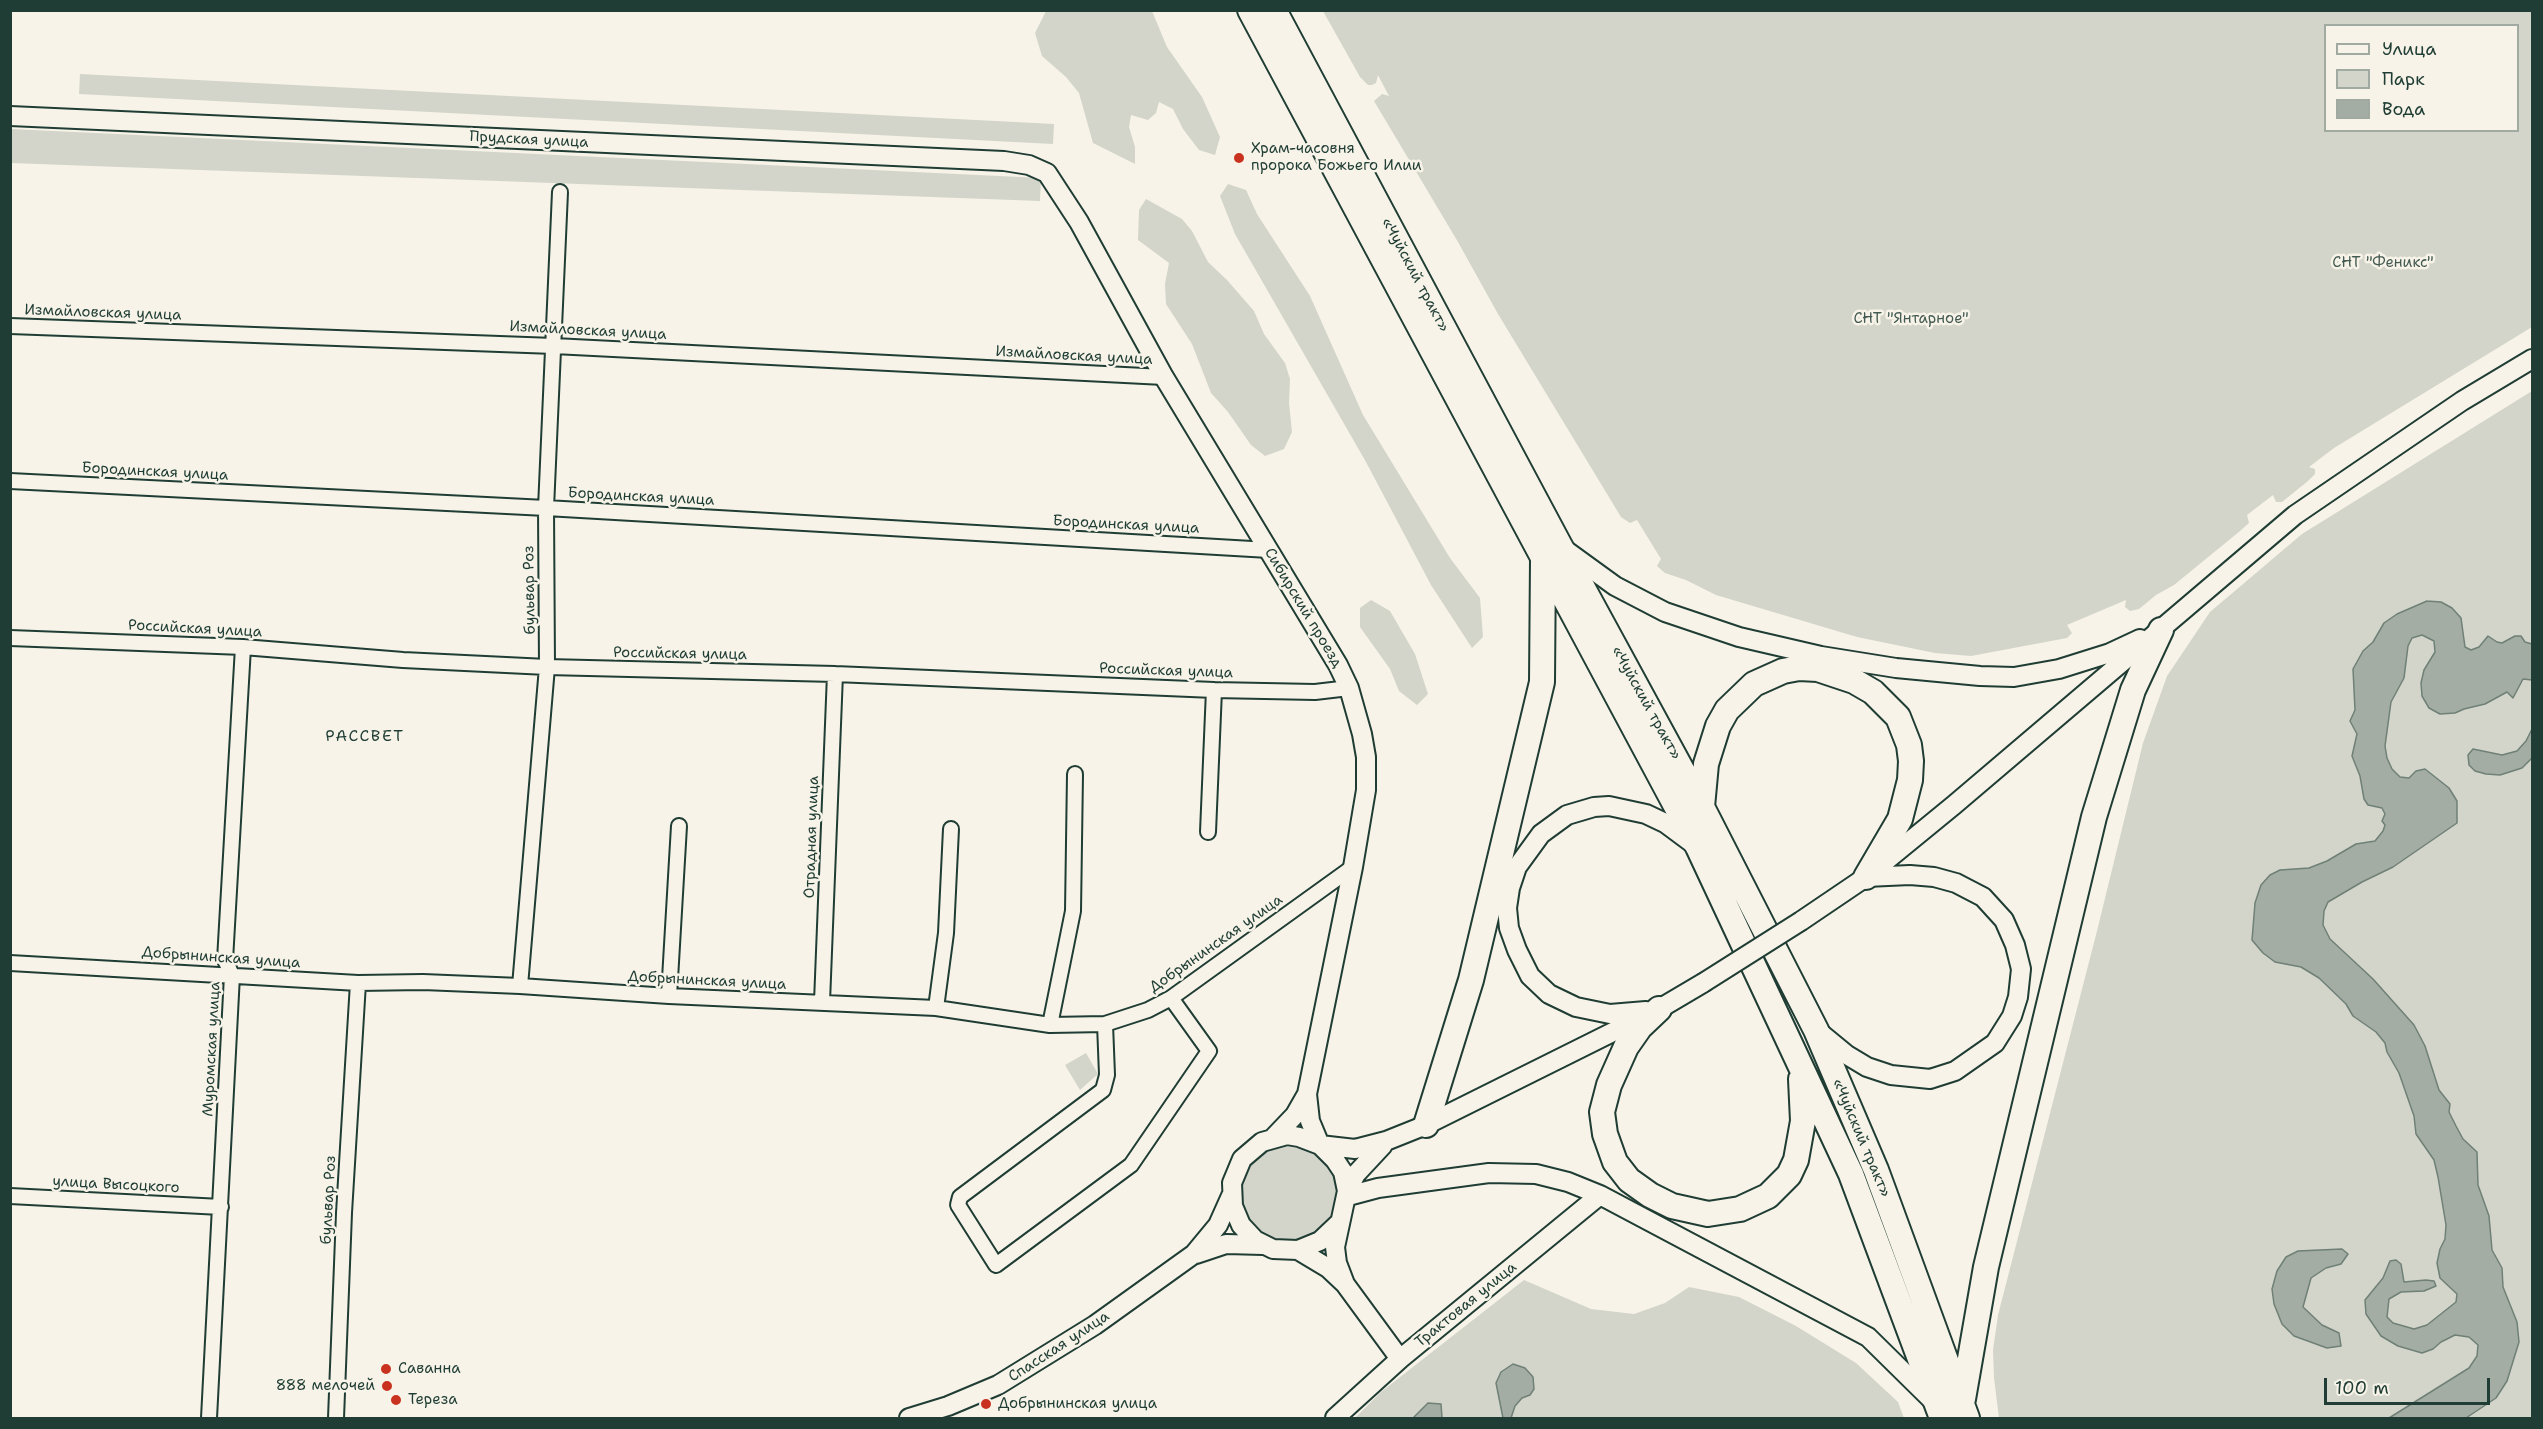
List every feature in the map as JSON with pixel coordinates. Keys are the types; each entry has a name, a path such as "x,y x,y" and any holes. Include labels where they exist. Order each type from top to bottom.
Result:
{"highway":[{"name":"«Чуйский тракт»","path":"1250,10 1551,551 1702,807 1816,1030 1876,1170 1965,1410"},
{"name":"«Чуйский тракт»","path":"1274,10 1551,551 1698,847 1851,1174 1940,1412"},
{"path":"1426,1125 1471,980 1542,682 1551,551"},
{"path":"1965,1410 1986,1267 2094,817 2133,690 2161,630"},
{"path":"1702,807 1706,764 1718,726 1727,710 1754,684 1783,671 1800,668 1818,669 1854,681 1873,692 1898,717 1907,738 1911,761 1910,780 1900,819 1866,876"},
{"path":"1658,1010 1630,1041 1616,1064 1605,1098 1603,1124 1615,1162 1622,1172 1650,1195 1672,1206 1708,1214 1724,1212 1755,1203 1779,1187 1789,1175 1800,1147 1803,1120 1801,1067"}],"street":[{"name":"Прудская улица","path":"10,116 1004,161 1029,165 1047,172"},
{"name":"Сибирский проезд","path":"1047,172 1079,222 1164,377 1338,665 1349,688 1366,757 1366,790 1353,867 1307,1094 1310,1120 1320,1145"},
{"name":"бульвар Роз","path":"520,986 547,667 546,508 560,192"},
{"name":"Измайловская улица","path":"10,326 554,346 1164,377"},
{"path":"1339,1223 1320,1242 1298,1250 1273,1249 1263,1245 1241,1225 1231,1196 1236,1170 1242,1159 1262,1142 1274,1137 1299,1137 1320,1145 1355,1149 1386,1141 1426,1125 1658,1010 1703,983 1801,921 1866,876 2033,740 2295,515 2462,400 2532,359"},
{"name":"Бородинская улица","path":"10,481 546,508 1269,550"},
{"path":"1551,551 1665,612 1739,637 1821,656 1896,668 2014,677 2059,669 2110,653 2161,630"},
{"name":"Российская улица","path":"10,638 243,647 403,660 547,667 835,674 1214,690 1315,692 1349,688"},
{"name":"Муромская улица","path":"209,1419 232,975 225,960 243,647"},
{"name":"Отрадная улица","path":"822,1002 835,674"},
{"path":"1208,832 1214,690"},
{"path":"1050,1025 1073,911 1074,774"},
{"path":"1658,1010 1610,1014 1576,1007 1549,994 1530,976 1517,950 1509,928 1507,908 1510,888 1517,867 1540,834 1567,815 1594,807 1609,806 1646,814 1665,823 1698,847"},
{"path":"669,996 679,826"},
{"path":"936,1008 946,933 951,829"},
{"name":"Добрынинская улица","path":"10,963 358,983 423,982 520,986 669,996 936,1008 1050,1025 1105,1024 1148,1010 1171,998 1353,867"},
{"path":"1816,1030 1847,1055 1867,1067 1891,1076 1930,1079 1955,1071 1995,1043 2008,1024 2018,997 2020,969 2015,945 2004,920 1983,897 1956,883 1934,877 1866,876"},
{"name":"бульвар Роз","path":"336,1419 344,1213 358,983"},
{"path":"1105,1024 1107,1075 1103,1090 960,1197 958,1205 996,1265 1131,1165 1209,1051 1171,998"},
{"name":"Сибирский проезд","path":"1274,1137 1295,1115 1307,1094"},
{"path":"1346,1284 1336,1255 1339,1223 1348,1194 1362,1165 1386,1141"},
{"path":"1320,1145 1341,1168 1348,1194"},
{"path":"1348,1194 1426,1180 1505,1172 1536,1174 1568,1182 1600,1195 1868,1337 1940,1412"},
{"name":"Трактовая улица","path":"1335,1419 1400,1359 1600,1195"},
{"name":"улица Высоцкого","path":"10,1196 221,1207"},
{"name":"Спасская улица","path":"911,1418 948,1406 998,1385 1095,1325 1194,1254 1218,1225 1231,1196"},
{"name":"Спасская улица","path":"1194,1254 1226,1244 1263,1245"},
{"path":"1298,1250 1328,1268 1346,1284 1400,1359"}],"green space":[{"path":"1046,11 1152,11 1167,47 1202,97 1220,137 1215,155 1199,150 1183,129 1173,109 1159,102 1156,113 1148,120 1131,115 1129,127 1135,147 1135,164 1093,143 1079,93 1066,77 1042,56 1035,33"},
{"name":"СНТ \"Янтарное\"","path":"1323,11 2532,11 2532,327 2334,448 2309,467 2315,469 2315,474 2308,481 2282,502 2276,502 2273,495 2247,515 2249,523 2240,531 2174,585 2156,595 2139,609 2130,611 2125,607 2126,600 2067,625 2072,633 2067,638 1971,656 1935,653 1857,637 1716,595 1686,580 1665,573 1657,566 1661,559 1637,520 1630,523 1621,517 1498,314 1374,101 1382,94 1389,96 1378,75 1376,83 1368,85 1360,77"},
{"path":"80,74 1054,124 1053,144 79,94"},
{"path":"11,129 1041,178 1040,201 11,163"},
{"path":"1228,184 1246,190 1257,214 1310,296 1363,415 1450,558 1480,598 1483,637 1472,648 1431,585 1366,462 1235,234 1220,196"},
{"path":"1146,199 1182,219 1192,231 1208,262 1254,311 1264,334 1285,363 1290,379 1289,403 1292,432 1284,449 1265,456 1251,445 1228,412 1211,393 1192,344 1166,304 1165,284 1169,263 1138,240 1139,210"},
{"path":"2532,391 2532,1418 1999,1418 1993,1350 1998,1315 2143,743 2167,676 2210,612 2302,534"},
{"path":"1371,600 1390,611 1415,654 1428,694 1417,705 1399,691 1390,669 1360,627 1360,608"},
{"path":"1086,1053 1098,1074 1080,1090 1065,1065"},
{"path":"1288,1144 1307,1148 1322,1159 1333,1174 1337,1193 1333,1212 1322,1227 1307,1238 1288,1242 1269,1238 1254,1227 1243,1212 1239,1193 1243,1174 1254,1159 1269,1148"},
{"path":"1524,1280 1591,1309 1634,1314 1665,1303 1689,1287 1739,1297 1796,1326 1856,1363 1898,1402 1904,1418 1355,1418 1381,1392"}],"water":[{"path":"2427,601 2441,602 2452,608 2461,618 2465,647 2471,650 2479,647 2488,636 2502,643 2515,636 2521,636 2525,642 2532,644 2532,680 2523,679 2513,698 2507,692 2485,704 2455,713 2440,714 2429,708 2422,696 2421,683 2424,670 2435,652 2434,641 2422,635 2412,638 2408,646 2404,678 2391,702 2385,746 2387,758 2392,769 2400,777 2409,778 2416,771 2425,769 2449,788 2457,801 2457,823 2393,867 2328,902 2324,911 2323,925 2330,939 2373,979 2414,1025 2425,1046 2439,1090 2450,1104 2449,1112 2463,1139 2477,1152 2478,1185 2489,1216 2492,1250 2502,1268 2503,1287 2517,1322 2519,1342 2507,1381 2496,1398 2466,1418 2389,1418 2469,1368 2477,1356 2478,1345 2469,1337 2455,1335 2422,1353 2398,1346 2381,1336 2366,1314 2365,1300 2383,1278 2390,1261 2396,1260 2401,1264 2404,1282 2434,1281 2436,1286 2424,1291 2401,1292 2389,1299 2387,1317 2393,1323 2414,1329 2427,1325 2456,1302 2457,1294 2440,1278 2437,1263 2445,1239 2446,1225 2434,1160 2416,1134 2414,1116 2399,1073 2387,1052 2385,1043 2376,1032 2353,1016 2346,1004 2319,978 2301,967 2275,962 2252,940 2255,903 2261,885 2270,875 2280,870 2309,868 2327,861 2356,844 2375,841 2383,831 2385,825 2382,821 2385,814 2382,808 2368,805 2364,799 2360,776 2352,756 2357,734 2350,721 2355,710 2353,669 2384,623 2397,614"},
{"path":"2532,729 2532,758 2522,768 2500,775 2475,771 2469,765 2468,755 2473,749 2502,755 2517,751 2526,741"},
{"path":"2342,1249 2348,1254 2341,1264 2326,1268 2311,1278 2303,1307 2322,1325 2339,1333 2341,1346 2327,1348 2294,1336 2282,1324 2274,1304 2272,1289 2277,1271 2286,1257 2298,1251"},
{"path":"1513,1364 1525,1368 1533,1377 1534,1389 1530,1395 1522,1398 1515,1406 1511,1418 1503,1418 1496,1383 1501,1372"},
{"path":"1428,1403 1441,1404 1442,1418 1413,1418"}],"place":[{"name":"Храм-часовня пророка Божьего Илии","path":"1239,158"},
{"name":"Саванна","path":"386,1369"},
{"name":"888 мелочей","path":"387,1386"},
{"name":"Тереза","path":"396,1400"},
{"name":"Добрынинская улица","path":"986,1404"}],"district":[{"name":"РАССВЕТ","path":"365,737"}],"park label":[{"name":"СНТ \"Феникс\"","path":"2383,263"}]}
